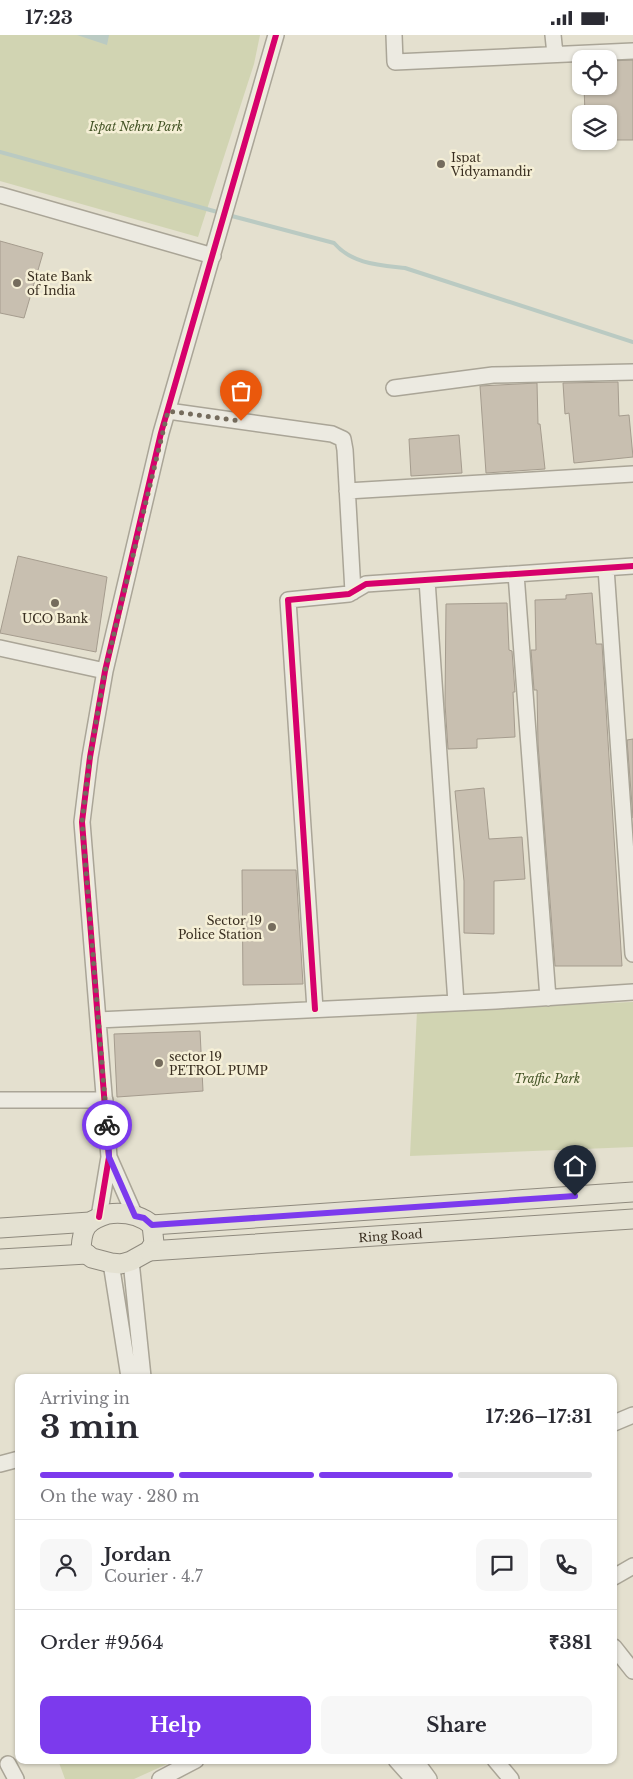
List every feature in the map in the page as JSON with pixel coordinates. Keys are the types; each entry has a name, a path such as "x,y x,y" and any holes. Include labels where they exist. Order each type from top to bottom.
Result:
{"main road":[{"path":"152,1225 633,1192"},
{"path":"0,1227 94,1219 115,1213 144,1218 152,1225 154,1243 149,1251 121,1264 92,1258 81,1250 82,1232 94,1219"},
{"name":"Ring Road","path":"149,1251 633,1219"},
{"path":"0,1259 87,1254"}],"street":[{"path":"94,1219 109,1157 82,822 90,757 105,671 168,411 276,35"},
{"path":"394,35 395,62 633,51"},
{"path":"553,35 555,55"},
{"path":"0,195 212,256"},
{"path":"394,388 492,375 633,372"},
{"path":"168,411 342,439 345,450 353,591"},
{"path":"347,491 633,474"},
{"path":"315,1009 288,600 353,591 366,584 633,566"},
{"path":"606,568 633,954"},
{"path":"516,574 548,998"},
{"path":"426,580 456,1003"},
{"path":"0,648 105,671"},
{"path":"98,1019 456,1003 633,992"},
{"path":"0,1100 105,1100"},
{"path":"109,1157 135,1216"},
{"path":"131,1261 143,1374"},
{"path":"111,1263 128,1374"},
{"path":"617,1422 633,1415"},
{"path":"0,1464 15,1460"},
{"path":"617,1575 633,1566"},
{"path":"617,1651 632,1669"},
{"path":"8,1764 16,1779"},
{"path":"160,1779 188,1764"},
{"path":"400,1764 413,1779"},
{"path":"418,1764 429,1779"},
{"path":"498,1764 511,1779"}],"green space":[{"name":"Ispat Nehru Park","path":"0,35 260,35 254,64 198,237 0,181"},
{"name":"Traffic Park","path":"633,1002 633,1147 410,1156 417,1011"},
{"path":"59,1764 167,1764 134,1779 65,1779"}],"shaded area":[{"path":"77,35 109,35 107,45"}],"building":[{"path":"633,60 633,140 617,140 617,105 585,105 584,95 617,95 617,61"},
{"name":"State Bank of India","path":"0,241 43,253 24,318 0,313"},
{"path":"618,382 619,416 629,415 633,457 574,463 569,413 565,414 563,383"},
{"path":"537,383 538,424 540,424 545,469 486,473 480,386"},
{"path":"459,435 462,473 411,476 409,439"},
{"name":"UCO Bank","path":"18,556 107,577 96,652 0,633"},
{"path":"592,593 596,644 602,644 622,966 555,966 538,744 537,690 534,690 531,650 536,650 535,600 566,599 566,595"},
{"path":"507,603 509,650 512,651 515,692 513,692 515,737 477,739 477,748 448,749 445,704 446,604"},
{"path":"633,739 633,818 627,740"},
{"path":"484,788 489,839 522,837 525,879 494,881 494,934 464,933 464,881 455,791"},
{"name":"Sector 19 Police Station","path":"242,870 296,870 303,984 243,985"},
{"name":"sector 19 PETROL PUMP","path":"200,1031 203,1091 117,1097 114,1034"}],"waterway":[{"path":"0,152 221,213"},
{"path":"228,215 334,243 349,255 366,262 405,268 633,342"}],"cycle path":[{"path":"99,1217 109,1157 82,822 90,757 105,671 161,433 276,35"},
{"path":"315,1009 288,600 349,594 366,584 633,566"}],"way so far":[{"path":"107,1125 82,822 90,757 105,671 161,433 168,411 241,421"}],"place":[{"name":"Ispat Vidyamandir","path":"441,164"},
{"name":"State Bank of India","path":"17,283"},
{"name":"UCO Bank","path":"55,603"},
{"name":"Sector 19 Police Station","path":"272,927"},
{"name":"sector 19 PETROL PUMP","path":"159,1063"}],"route":[{"path":"107,1125 109,1157 135,1216 144,1218 152,1225 575,1196"}]}
